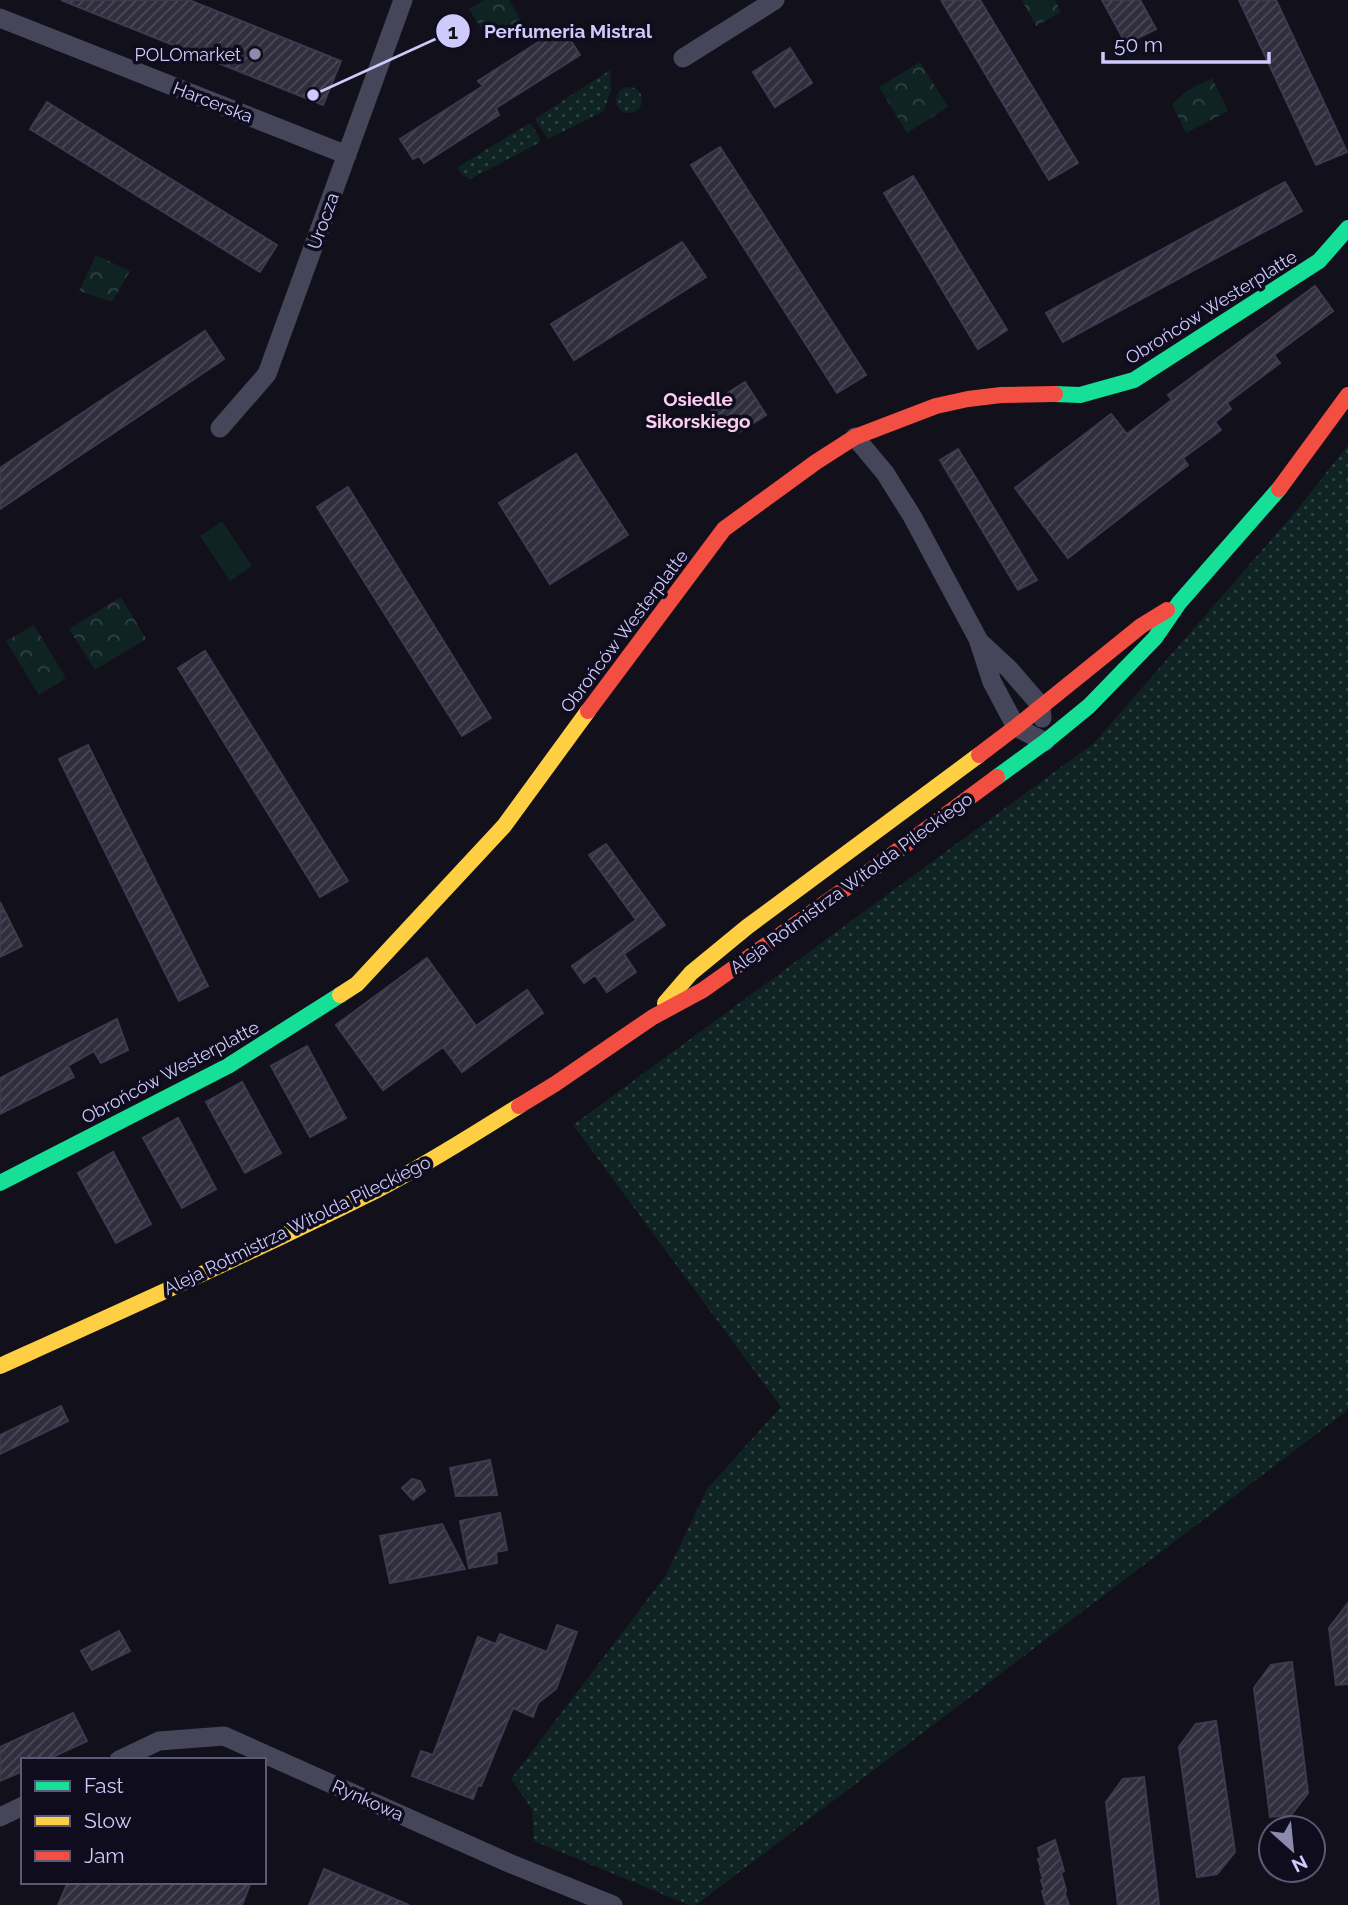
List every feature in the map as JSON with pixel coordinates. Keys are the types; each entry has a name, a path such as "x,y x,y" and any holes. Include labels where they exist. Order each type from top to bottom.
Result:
{"street":[{"name":"Urocza","path":"220,428 267,374 403,0"},
{"path":"683,58 775,0"},
{"name":"Harcerska","path":"0,18 348,155"},
{"name":"Obrońców Westerplatte","path":"0,1183 228,1066 357,984 504,827 724,530 816,462 855,438 924,410 968,399 1043,393 1080,396 1134,380 1319,261 1348,228"},
{"name":"Aleja Rotmistrza Witolda Pileckiego","path":"0,1366 378,1189 456,1145 555,1084 653,1017 703,990 870,871 1045,742 1089,706 1155,638 1179,603 1279,489 1348,395"},
{"path":"855,438 885,474 912,516 978,639 992,682 1016,727 1045,742"},
{"name":"Aleja Rotmistrza Witolda Pileckiego","path":"653,1017 691,974 747,928 1016,727 1141,626 1179,603"},
{"path":"978,639 1041,706 1045,742"},
{"name":"Rynkowa","path":"123,1758 159,1741 224,1736 509,1863 613,1905"},
{"path":"0,1817 21,1807"}],"green space":[{"path":"484,0 509,0 521,20 489,41 469,9"},
{"path":"1022,0 1055,0 1061,12 1036,26"},
{"path":"920,62 948,107 907,133 879,87"},
{"path":"610,70 611,90 604,111 548,139 536,118"},
{"path":"1212,78 1228,111 1186,133 1172,104 1188,90"},
{"path":"629,87 638,91 642,100 638,109 629,113 620,109 616,100 620,91"},
{"path":"531,124 540,138 539,143 470,179 458,170 458,167"},
{"path":"96,255 130,271 112,302 79,291"},
{"path":"1348,445 1348,1410 696,1905 689,1905 534,1841 532,1809 511,1779 666,1575 707,1489 781,1407 573,1125 1094,743 1297,510"},
{"path":"222,521 252,566 230,581 200,536"},
{"path":"121,597 146,639 95,670 69,629"},
{"path":"34,625 66,678 39,695 6,641"}],"building":[{"path":"61,0 189,0 341,61 323,105"},
{"path":"941,0 980,0 1078,163 1049,180"},
{"path":"1102,0 1140,0 1156,29 1126,44"},
{"path":"1239,0 1276,0 1347,152 1316,165"},
{"path":"562,27 580,55 496,108 499,115 424,163 419,156 413,159 400,139 483,86 478,81"},
{"path":"790,48 812,83 775,107 753,72"},
{"path":"47,102 277,245 260,272 30,129"},
{"path":"720,147 866,375 837,393 691,165"},
{"path":"913,176 1007,330 978,349 884,193"},
{"path":"1285,182 1302,211 1063,342 1046,313"},
{"path":"682,242 706,277 574,360 551,324"},
{"path":"1315,286 1333,311 1274,355 1280,363 1227,403 1231,409 1215,422 1221,430 1183,458 1188,465 1068,558 1015,488 1111,414 1127,434 1172,400 1168,395"},
{"path":"205,331 224,359 0,509 0,468"},
{"path":"745,382 766,415 738,433 729,423 722,426 708,405"},
{"path":"958,449 1037,580 1018,590 940,460"},
{"path":"576,454 628,535 550,584 499,503"},
{"path":"348,487 491,718 462,736 317,507"},
{"path":"205,651 348,881 320,897 178,668"},
{"path":"88,745 208,986 179,1001 59,759"},
{"path":"606,844 665,925 624,954 636,972 607,992 595,975 584,983 572,966 636,920 589,855"},
{"path":"0,902 22,946 0,957"},
{"path":"427,958 476,1026 527,990 543,1013 462,1072 443,1047 383,1090 336,1025"},
{"path":"117,1019 128,1050 101,1063 94,1051 68,1066 74,1077 0,1114 0,1078"},
{"path":"307,1046 346,1118 310,1137 271,1066"},
{"path":"242,1082 281,1153 245,1173 206,1102"},
{"path":"178,1118 216,1189 182,1208 143,1138"},
{"path":"113,1152 151,1224 116,1243 78,1173"},
{"path":"61,1406 68,1421 0,1454 0,1435"},
{"path":"490,1460 497,1495 456,1496 450,1468"},
{"path":"412,1479 420,1481 425,1491 413,1500 402,1488"},
{"path":"500,1513 507,1550 496,1552 497,1563 469,1568 460,1521"},
{"path":"442,1524 465,1569 390,1583 380,1536"},
{"path":"1348,1603 1348,1684 1336,1685 1329,1628"},
{"path":"557,1625 577,1632 556,1689 538,1703 533,1717 513,1708 473,1799 412,1776 421,1751 433,1755 478,1637 496,1644 500,1634 547,1652"},
{"path":"119,1631 130,1651 92,1670 81,1651"},
{"path":"1292,1662 1308,1793 1292,1814 1270,1814 1254,1688 1271,1665"},
{"path":"73,1713 87,1741 50,1758 21,1758 21,1772 0,1781 0,1747"},
{"path":"1216,1721 1235,1852 1217,1874 1197,1877 1179,1747 1196,1724"},
{"path":"1144,1777 1159,1905 1118,1905 1106,1802 1123,1779"},
{"path":"1055,1840 1064,1871 1061,1873 1069,1905 1046,1905 1042,1891 1043,1879 1038,1848"},
{"path":"324,1869 409,1905 309,1905"},
{"path":"67,1884 250,1884 242,1905 58,1905"}],"traffic: fast":[{"path":"1055,394 1080,395 1134,380 1319,261 1348,228"},
{"path":"997,777 1089,706 1155,638 1179,603 1279,489"},
{"path":"0,1183 228,1066 340,995"}],"traffic: slow":[{"path":"340,995 357,984 504,826 588,711"},
{"path":"665,1003 691,973 747,927 979,755"},
{"path":"0,1366 377,1190 519,1106"}],"traffic: jam":[{"path":"588,711 724,529 816,462 855,437 936,406 1001,395 1055,394"},
{"path":"1279,489 1348,395"},
{"path":"979,755 1141,626 1167,610"},
{"path":"519,1106 653,1017 703,990 997,777"}],"place":[{"name":"POLOmarket","path":"255,54"},
{"name":"Perfumeria Mistral","path":"313,95"}],"district":[{"name":"Osiedle Sikorskiego","path":"698,410"}]}
